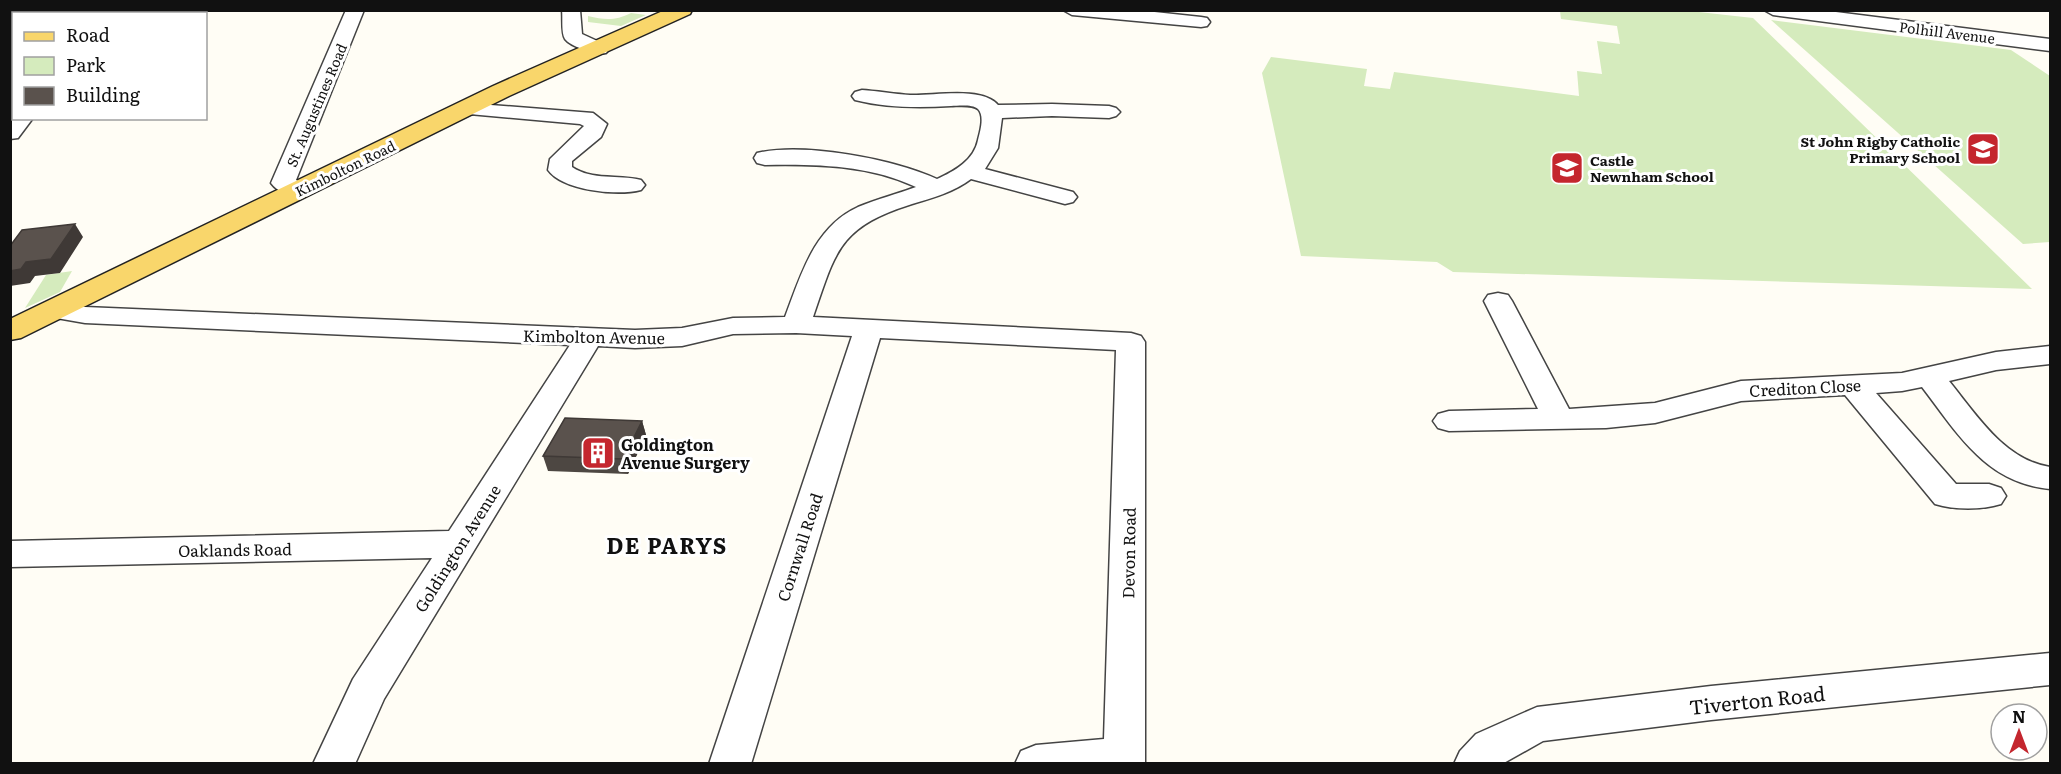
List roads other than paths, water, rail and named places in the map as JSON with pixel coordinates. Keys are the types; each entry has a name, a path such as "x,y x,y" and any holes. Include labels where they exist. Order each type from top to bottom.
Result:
{"main road":[{"name":"Kimbolton Road","path":"10,331 465,109 682,10"}],"street":[{"name":"St. Augustines Road","path":"300,190 283,183 355,10"},
{"path":"572,10 573,37 600,49"},
{"path":"1072,10 1201,22"},
{"name":"Polhill Avenue","path":"1773,10 2050,45"},
{"path":"796,325 821,259 836,235 848,223 872,210 936,188 970,172 985,150 992,130 992,112 988,106 977,101 958,99 924,102 862,96"},
{"path":"465,109 585,118 596,124 593,132 561,159 560,170 571,179 595,184 633,185"},
{"path":"992,112 1052,110 1109,112"},
{"path":"10,133 21,120"},
{"path":"765,158 831,159 879,165 913,175 936,188"},
{"path":"970,172 1065,197"},
{"path":"1498,301 1559,420"},
{"name":"Kimbolton Avenue","path":"55,310 85,315 589,338 682,337 733,326 796,325 1131,342"},
{"name":"Cornwall Road","path":"730,764 868,330"},
{"name":"Goldington Avenue","path":"334,764 367,691 589,338"},
{"name":"Devon Road","path":"1124,760 1131,342"},
{"name":"Crediton Close","path":"1449,421 1559,420 1655,413 1741,391 1902,382 1996,361 2050,355"},
{"path":"1929,376 1996,457 2037,478 2050,478"},
{"path":"1853,385 1947,496 1989,496"},
{"name":"Oaklands Road","path":"10,554 460,544"},
{"name":"Tiverton Road","path":"1475,764 1491,747 1537,724 1711,703 2050,669"},
{"path":"1036,764 1124,760"}],"place":[{"name":"St John Rigby Catholic Primary School","path":"1983,149"},
{"name":"Castle Newnham School","path":"1567,168"},
{"name":"Goldington Avenue Surgery","path":"598,453"}],"district":[{"name":"DE PARYS","path":"667,544"}]}
